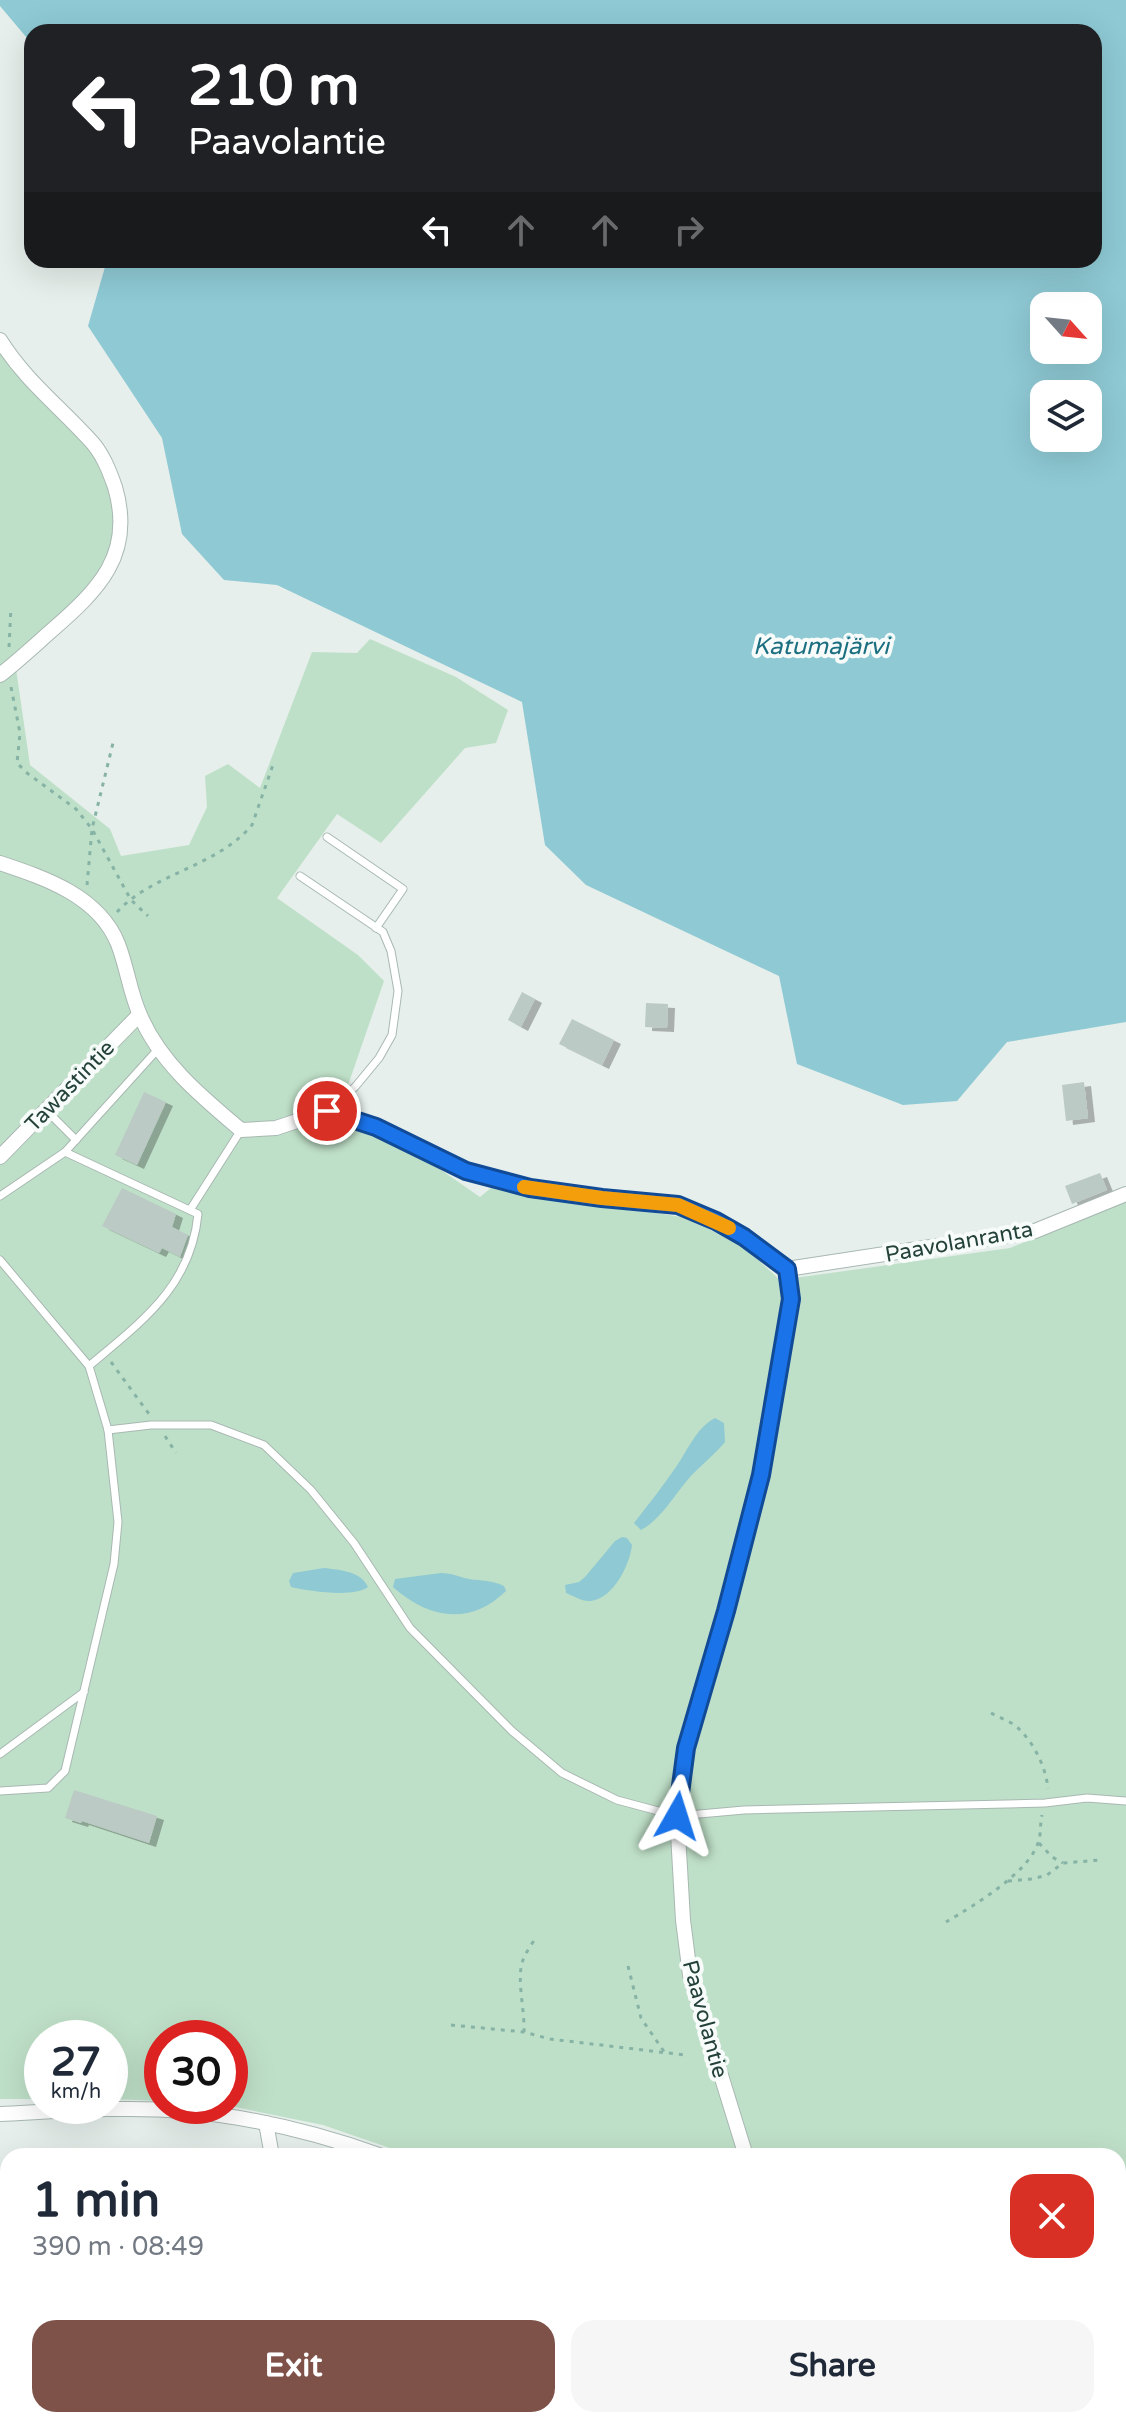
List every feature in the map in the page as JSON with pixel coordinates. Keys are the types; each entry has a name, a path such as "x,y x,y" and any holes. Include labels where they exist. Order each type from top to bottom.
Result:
{"street":[{"path":"0,340 39,390 91,440 112,479 121,519 121,537 116,555 103,580 80,606 4,672"},
{"path":"0,863 29,873 85,901 109,926 139,1015 190,1086 241,1130 276,1128 327,1111 376,1127 466,1171 517,1185 602,1198 678,1205 744,1237 787,1269"},
{"name":"Tawastintie","path":"0,1157 139,1015"},
{"name":"Paavolanranta","path":"787,1269 1035,1231 1126,1194"},
{"name":"Paavolantie","path":"744,2148 690,1975 683,1920 677,1816 686,1748 761,1475 791,1299 787,1269"},
{"path":"0,2114 182,2111 266,2123 359,2148"},
{"path":"266,2123 271,2148"}],"lane":[{"path":"327,837 403,889 376,928"},
{"path":"300,876 383,932 391,951 398,991 392,1035 379,1058 355,1087 327,1111"},
{"path":"0,1196 65,1152 160,1047"},
{"path":"47,1111 76,1140"},
{"path":"190,1210 241,1130"},
{"path":"65,1152 198,1214 196,1235 173,1286 157,1308 89,1366"},
{"path":"0,1260 89,1366 108,1430 118,1522 114,1564 65,1771 48,1788 0,1791"},
{"path":"108,1430 157,1425 211,1425 264,1445 311,1490 354,1543 410,1628 512,1731 562,1773 617,1800 677,1816 744,1810 1045,1803 1087,1798 1126,1801"},
{"path":"0,1754 84,1692"}],"path":[{"path":"11,607 4,672 20,733 17,763 76,809 92,829 131,900 148,916"},
{"path":"85,901 92,829 113,743"},
{"path":"109,926 118,910 131,900 228,846 245,833 252,825 274,762"},
{"path":"102,1356 113,1364 176,1453"},
{"path":"946,1922 1008,1881 1023,1867 1039,1843 1048,1794 1047,1774 1019,1728 991,1713"},
{"path":"1039,1843 1052,1857 1063,1863"},
{"path":"1008,1881 1047,1875 1063,1863 1101,1860"},
{"path":"524,2032 525,2008 520,1985 522,1961 536,1937"},
{"path":"628,1966 641,2018 665,2053"},
{"path":"451,2025 685,2055"}],"green space":[{"path":"0,345 93,451 110,487 117,530 103,576 15,662 30,765 110,829 121,856 189,845 207,807 205,776 228,764 260,788 312,652 357,653 370,639 456,677 508,710 496,743 465,748 381,843 337,814 277,898 358,955 384,981 336,1120 385,1131 480,1197 492,1187 688,1218 745,1248 780,1280 1010,1248 1126,1202 1126,2148 390,2148 323,2125 248,2110 248,2020 144,2020 144,2100 128,2100 128,2020 24,2020 24,2099 0,2099"}],"water":[{"name":"Katumajärvi","path":"0,0 1126,0 1126,1022 1007,1042 957,1101 903,1105 797,1064 779,976 586,885 545,845 522,702 277,585 224,580 182,534 162,438 88,326 105,268 1102,268 1102,24 24,24 24,34 0,6"},
{"path":"715,1418 724,1423 725,1442 691,1476 657,1518 641,1530 634,1523 697,1433"},
{"path":"622,1537 632,1545 628,1561 607,1594 591,1601 566,1593 565,1585 579,1582 585,1577 615,1541"},
{"path":"324,1568 355,1574 368,1587 342,1593 291,1587 289,1581 293,1573"},
{"path":"441,1573 495,1583 504,1586 506,1591 478,1610 450,1614 421,1606 393,1587 395,1579"}],"building":[{"path":"522,992 535,999 521,1027 508,1020"},
{"path":"646,1003 668,1004 667,1028 645,1027"},
{"path":"572,1019 614,1040 602,1065 559,1044"},
{"path":"1084,1082 1088,1118 1066,1121 1062,1085"},
{"path":"144,1092 166,1102 137,1165 115,1155"},
{"path":"1100,1173 1107,1190 1072,1204 1065,1186"},
{"path":"122,1188 176,1214 172,1227 188,1235 180,1257 162,1248 159,1253 102,1226"},
{"path":"74,1790 157,1816 149,1843 65,1818"}],"slow traffic":[{"path":"524,1187 678,1205 729,1228"}],"route":[{"path":"327,1111 376,1127 466,1171 530,1188 678,1205 744,1237 787,1269 791,1299 761,1475 686,1748 677,1816"}]}
